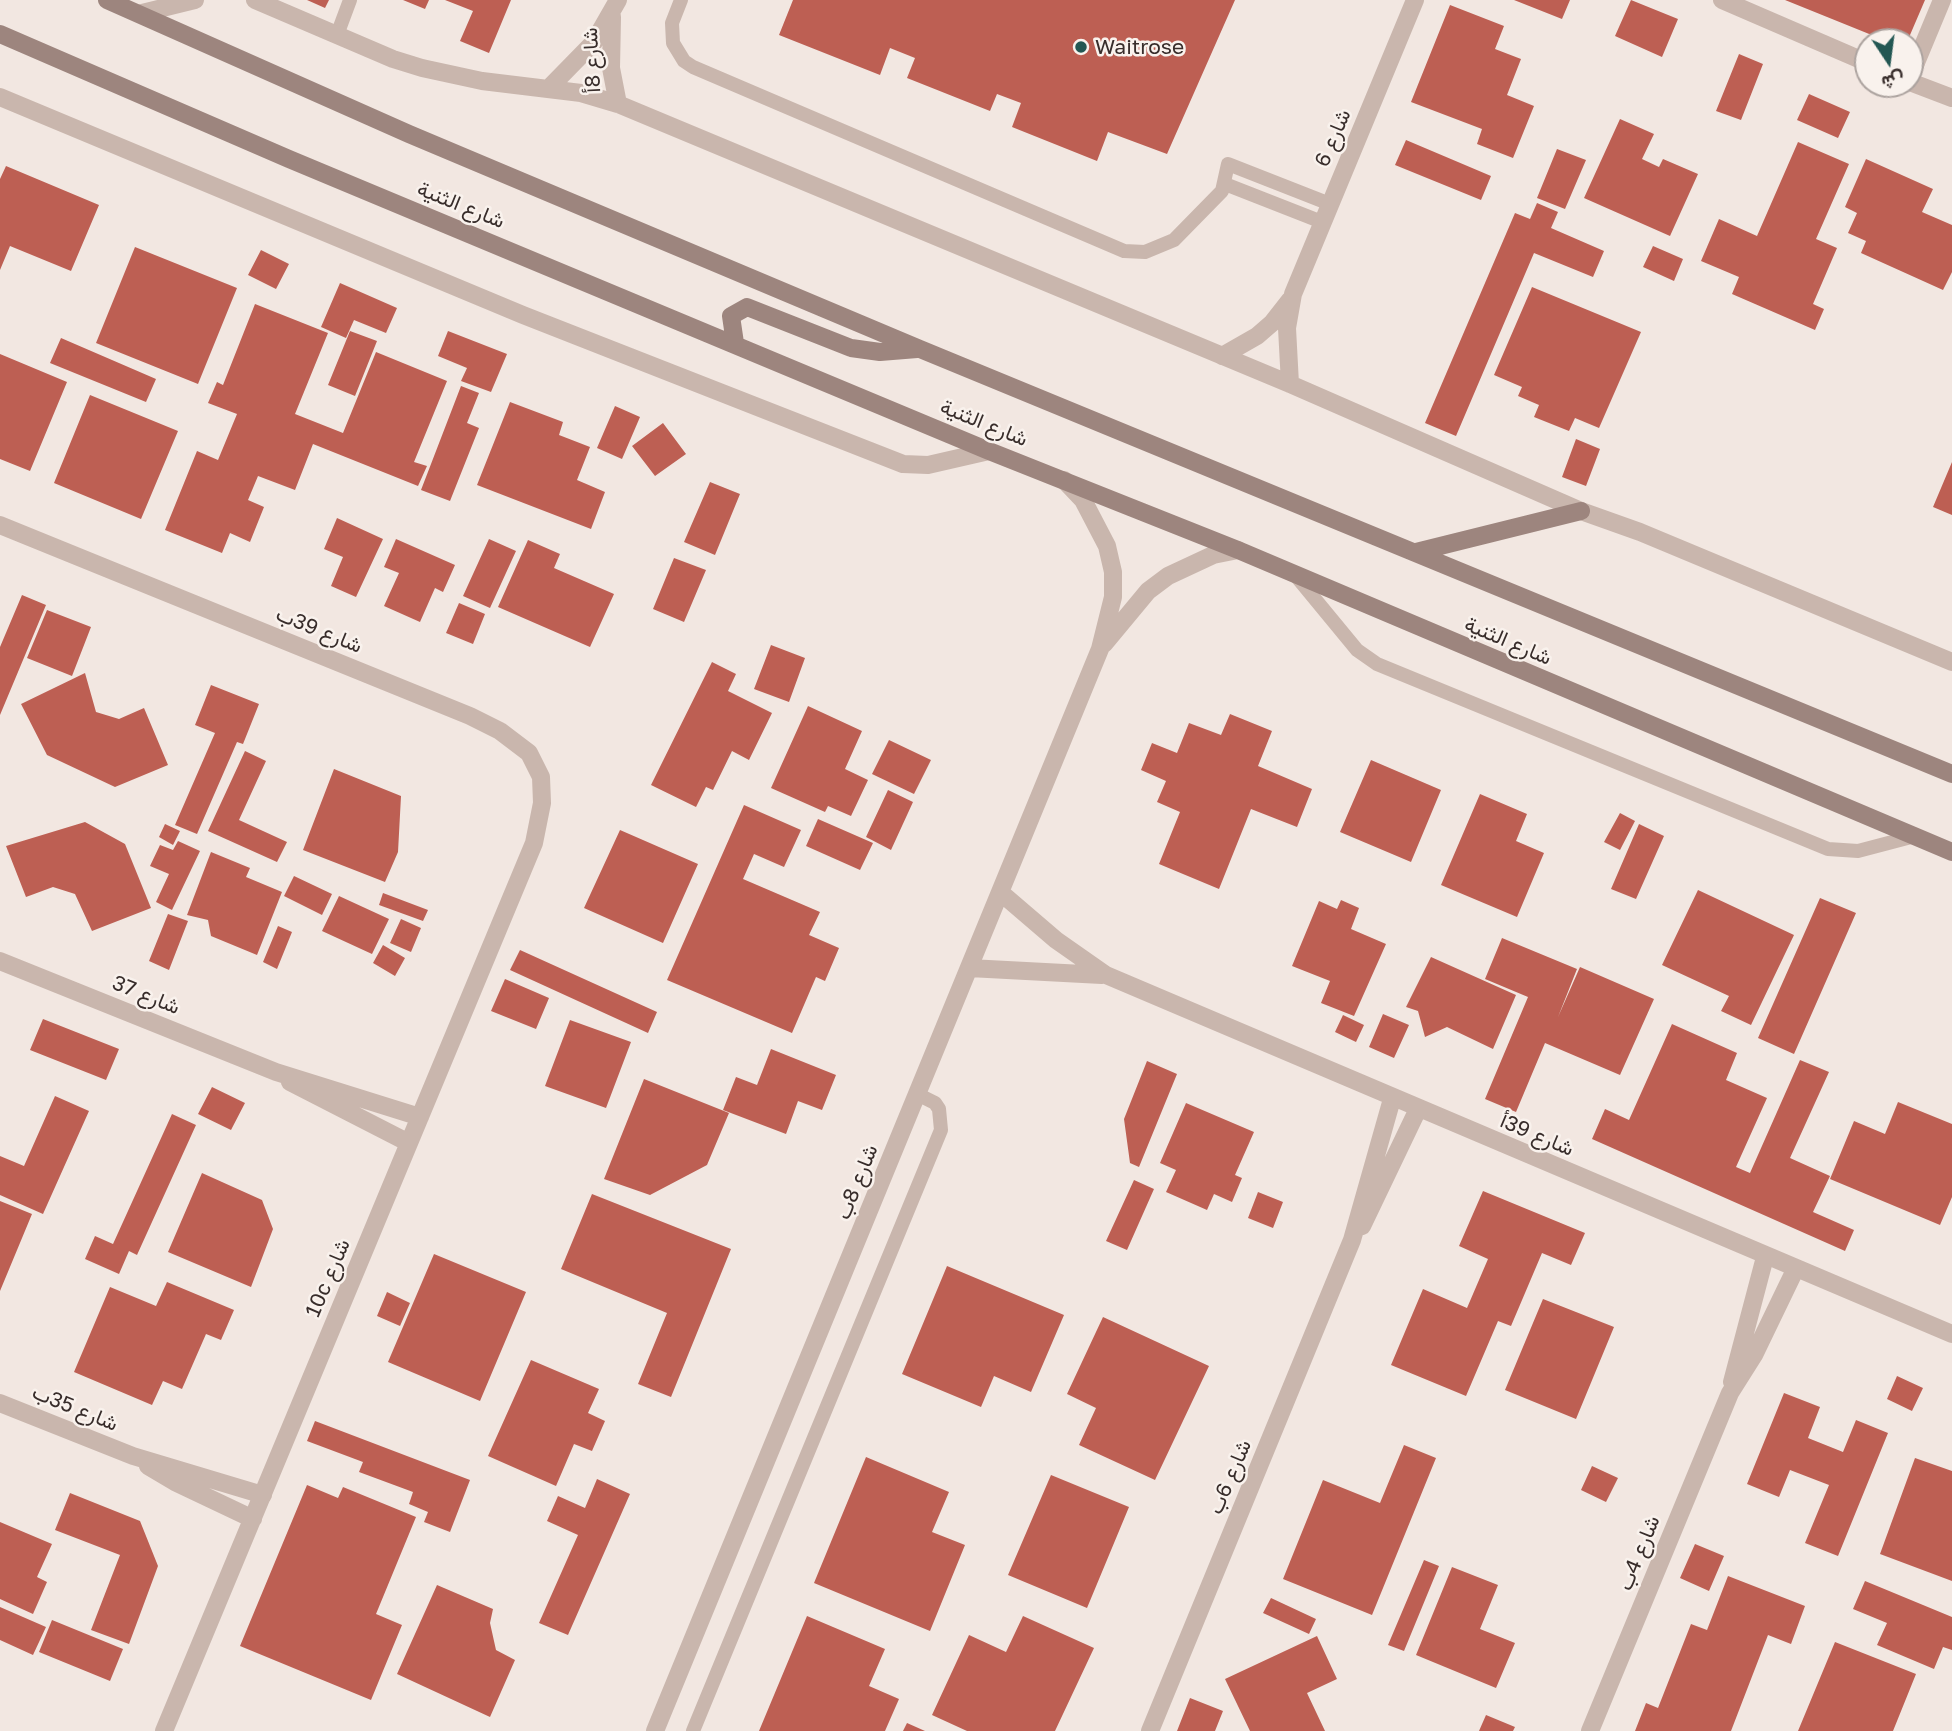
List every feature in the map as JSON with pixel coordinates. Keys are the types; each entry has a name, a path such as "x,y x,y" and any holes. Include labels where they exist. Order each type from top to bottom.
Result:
{"main road":[{"name":"شارع الثنية","path":"115,2 409,134 920,349 1952,774"},
{"name":"شارع الثنية","path":"0,34 301,164 989,450 1237,550 1952,852"},
{"path":"734,343 731,316 740,308 747,307 851,348 871,352 920,349"},
{"path":"1416,552 1581,511"}],"street":[{"path":"142,13 195,0"},
{"path":"255,0 393,59 452,76 549,88 590,95 618,104 1290,384 1581,511 1640,532 1952,662"},
{"name":"شارع 6","path":"1222,356 1240,347 1272,323 1293,294 1415,0"},
{"path":"1722,0 1854,57"},
{"path":"1924,44 1942,0"},
{"name":"شارع 8أ","path":"549,88 580,59 615,7"},
{"name":"شارع 8أ","path":"615,7 610,49 618,104"},
{"path":"1924,85 1952,98"},
{"path":"0,97 523,315 904,464 928,465 989,450"},
{"name":"شارع 6","path":"1290,384 1287,338 1293,294"},
{"name":"شارع 8ب","path":"654,1731 1100,649 1113,597 1113,572 1107,546 1090,510 1064,480"},
{"name":"شارع 39ب","path":"0,525 500,731 529,753 541,777 542,803 534,843"},
{"name":"شارع 8ب","path":"1100,649 1149,591 1168,576 1213,555 1237,550"},
{"name":"10c شارع","path":"164,1731 534,843"},
{"name":"شارع 39أ","path":"1000,892 1056,940 1106,975 1392,1099 1952,1334"},
{"name":"شارع 37","path":"0,961 276,1072 420,1117"},
{"name":"شارع 39أ","path":"969,968 1106,975"},
{"name":"شارع 37","path":"276,1072 317,1098 409,1143"},
{"name":"شارع 6ب","path":"1150,1731 1352,1240 1392,1099"},
{"name":"شارع 6ب","path":"1352,1240 1377,1198 1418,1109"},
{"name":"شارع 4ب","path":"1590,1731 1730,1393 1765,1257"},
{"name":"شارع 4ب","path":"1730,1393 1754,1355 1795,1270"},
{"name":"شارع 35ب","path":"0,1403 133,1456 263,1495"},
{"name":"شارع 35ب","path":"133,1456 175,1482 253,1519"}],"lane":[{"path":"337,35 350,0"},
{"path":"681,0 672,23 673,43 684,61 693,67 1124,251 1155,250 1174,240 1217,197 1225,184 1228,164 1330,204"},
{"path":"1225,184 1322,222"},
{"path":"1296,576 1357,650 1377,664 1828,849 1858,851 1915,836"},
{"path":"693,1731 941,1130 939,1109 935,1103 917,1094"}],"building":[{"path":"307,0 329,0 325,8"},
{"path":"403,0 429,0 425,9"},
{"path":"445,0 511,0 489,53 460,41 473,11"},
{"path":"793,0 1235,0 1167,154 1108,132 1097,161 1012,127 1021,103 997,94 990,111 907,78 915,58 890,48 880,75 779,35"},
{"path":"1514,0 1570,0 1562,19"},
{"path":"1631,0 1678,19 1662,57 1615,36"},
{"path":"1785,0 1925,0 1913,28 1854,28"},
{"path":"1450,5 1504,26 1495,49 1521,59 1507,95 1534,106 1513,158 1477,144 1482,129 1411,102"},
{"path":"1739,54 1763,64 1741,120 1716,111"},
{"path":"1809,94 1850,112 1838,138 1797,120"},
{"path":"1620,119 1654,134 1642,159 1659,167 1663,159 1698,174 1670,236 1584,198"},
{"path":"1406,140 1491,176 1481,200 1395,165"},
{"path":"1798,142 1849,164 1816,239 1837,248 1813,304 1824,309 1815,330 1732,294 1739,277 1701,261 1719,219 1757,236"},
{"path":"1557,149 1586,160 1565,209 1537,198"},
{"path":"1866,159 1933,189 1922,212 1952,225 1952,272 1943,290 1861,253 1866,241 1848,233 1857,213 1845,207"},
{"path":"6,166 99,205 71,271 10,246 0,270 0,179"},
{"path":"1537,203 1558,212 1551,228 1604,251 1593,277 1534,253 1456,436 1425,423 1515,213 1530,219"},
{"path":"1653,246 1683,259 1674,281 1643,267"},
{"path":"135,247 237,288 198,384 96,343"},
{"path":"261,250 289,264 276,289 248,275"},
{"path":"340,283 397,308 386,333 354,320 346,338 321,327"},
{"path":"1532,287 1641,332 1599,428 1575,418 1569,431 1534,417 1539,405 1518,396 1522,387 1494,375"},
{"path":"255,304 328,333 295,414 343,433 376,352 447,381 414,462 427,466 418,486 313,444 295,490 258,476 248,500 264,507 250,542 230,533 222,553 165,530 197,451 218,460 237,414 208,403 217,382 223,385"},
{"path":"350,331 377,341 355,396 328,385"},
{"path":"448,331 507,354 491,392 461,381 467,368 438,356"},
{"path":"61,338 156,379 146,402 50,363"},
{"path":"0,354 67,382 30,471 0,459"},
{"path":"461,386 479,393 467,423 479,428 450,501 421,490"},
{"path":"90,395 178,431 141,519 54,483"},
{"path":"510,402 563,422 559,435 590,447 577,480 605,492 591,529 477,485"},
{"path":"615,406 640,417 622,459 597,448"},
{"path":"663,423 686,454 655,476 632,446"},
{"path":"1576,439 1600,449 1586,486 1562,477"},
{"path":"1952,462 1952,515 1933,507"},
{"path":"710,482 740,494 715,555 684,542"},
{"path":"337,518 383,539 356,597 331,586 343,557 324,549"},
{"path":"396,539 455,565 443,592 435,588 420,622 384,606 399,573 384,567"},
{"path":"489,539 516,551 490,608 463,596"},
{"path":"528,540 560,554 554,568 614,594 590,647 498,607"},
{"path":"674,558 706,570 684,622 653,609"},
{"path":"22,595 46,605 0,715 0,647"},
{"path":"459,603 485,614 473,644 446,633"},
{"path":"47,610 91,627 72,676 27,658"},
{"path":"771,645 805,658 789,702 754,689"},
{"path":"712,662 736,674 728,691 772,713 749,760 732,751 713,790 706,787 696,807 651,785"},
{"path":"85,673 96,712 119,719 144,708 168,765 115,787 47,755 21,704"},
{"path":"211,685 259,704 243,744 237,742 197,834 175,825 215,733 195,725"},
{"path":"808,706 862,731 845,769 868,780 851,816 828,806 825,812 771,788"},
{"path":"1230,714 1272,731 1258,766 1312,789 1297,827 1251,809 1219,889 1159,864 1180,812 1157,802 1166,781 1141,770 1152,743 1177,753 1189,723 1221,735"},
{"path":"889,740 931,760 914,794 872,774"},
{"path":"245,751 266,761 239,820 287,842 277,862 208,831"},
{"path":"1371,760 1441,790 1411,862 1340,832"},
{"path":"334,769 401,796 398,852 385,882 303,850"},
{"path":"888,790 913,802 891,850 866,837"},
{"path":"1480,794 1527,814 1516,841 1544,853 1517,917 1441,885"},
{"path":"744,805 801,830 784,867 754,854 743,879 820,912 809,935 839,948 825,981 816,977 792,1033 667,980"},
{"path":"1620,813 1635,821 1620,850 1604,842"},
{"path":"818,819 873,843 860,870 806,846"},
{"path":"85,822 125,844 151,908 92,931 75,894 53,887 26,897 6,846"},
{"path":"165,824 180,831 173,845 159,837"},
{"path":"1639,824 1664,836 1636,899 1611,889"},
{"path":"620,830 698,864 663,943 584,908"},
{"path":"178,841 200,851 172,910 156,902 169,874 150,866 160,845 173,850"},
{"path":"211,852 250,868 246,877 282,892 257,955 211,936 208,920 187,915"},
{"path":"294,876 332,894 322,915 284,896"},
{"path":"1698,890 1794,935 1751,1025 1721,1011 1729,996 1662,965"},
{"path":"383,893 428,910 423,921 379,905"},
{"path":"339,896 389,919 372,954 322,931"},
{"path":"1820,898 1856,913 1794,1054 1758,1038"},
{"path":"1341,900 1359,908 1351,929 1386,944 1354,1016 1321,1003 1330,981 1292,966 1319,901 1337,909"},
{"path":"168,914 188,921 169,970 149,961"},
{"path":"401,919 421,928 411,952 390,943"},
{"path":"278,926 292,932 277,969 263,962"},
{"path":"1502,938 1577,969 1558,1017 1580,967 1654,999 1620,1075 1545,1043 1516,1112 1485,1099 1528,997 1485,979"},
{"path":"383,945 405,958 395,976 373,963"},
{"path":"520,950 657,1012 648,1033 510,970"},
{"path":"1431,957 1516,995 1493,1049 1447,1027 1425,1037 1418,1011 1406,1007"},
{"path":"505,979 549,998 536,1029 491,1011"},
{"path":"1383,1014 1409,1025 1394,1058 1369,1047"},
{"path":"1343,1015 1364,1025 1356,1042 1335,1032"},
{"path":"43,1019 119,1049 106,1080 30,1050"},
{"path":"570,1020 631,1042 606,1108 545,1086"},
{"path":"1672,1024 1737,1053 1726,1080 1767,1098 1736,1167 1750,1173 1800,1060 1829,1072 1790,1158 1830,1176 1813,1212 1854,1230 1845,1251 1592,1139 1605,1109 1629,1120"},
{"path":"771,1049 836,1075 822,1110 798,1101 786,1134 723,1110 736,1077 757,1085"},
{"path":"1147,1061 1177,1074 1139,1167 1130,1163 1124,1119"},
{"path":"644,1079 729,1113 707,1165 650,1195 604,1179"},
{"path":"212,1087 245,1103 231,1130 198,1114"},
{"path":"55,1096 89,1111 43,1214 0,1195 0,1156 24,1166"},
{"path":"1898,1102 1952,1124 1952,1197 1940,1225 1830,1179 1854,1121 1885,1134"},
{"path":"1186,1103 1254,1132 1235,1175 1242,1178 1232,1202 1214,1194 1207,1210 1166,1192 1176,1170 1160,1163"},
{"path":"172,1114 196,1125 137,1255 129,1251 119,1274 85,1259 95,1236 113,1244"},
{"path":"202,1173 262,1200 273,1229 251,1287 168,1252"},
{"path":"1134,1180 1154,1189 1127,1250 1106,1241"},
{"path":"1483,1191 1585,1233 1571,1265 1542,1253 1511,1326 1498,1321 1466,1396 1391,1365 1423,1289 1467,1308 1488,1259 1459,1246"},
{"path":"1258,1192 1283,1202 1273,1228 1248,1218"},
{"path":"592,1194 731,1249 671,1397 638,1384 667,1313 561,1269"},
{"path":"0,1201 32,1214 0,1291"},
{"path":"434,1254 526,1292 480,1401 388,1362"},
{"path":"947,1266 1064,1315 1031,1392 994,1376 981,1407 902,1374"},
{"path":"167,1282 234,1310 221,1340 206,1334 182,1389 163,1381 152,1405 74,1372 110,1287 156,1306"},
{"path":"387,1292 410,1303 400,1326 377,1316"},
{"path":"1543,1299 1614,1327 1576,1419 1505,1390"},
{"path":"1103,1317 1209,1366 1155,1480 1079,1445 1096,1408 1067,1394"},
{"path":"531,1360 599,1389 588,1413 605,1421 592,1451 574,1444 556,1486 488,1456"},
{"path":"1897,1376 1923,1388 1912,1411 1887,1399"},
{"path":"1784,1393 1820,1407 1808,1438 1843,1452 1856,1420 1888,1433 1838,1556 1805,1543 1829,1485 1790,1470 1779,1497 1747,1484"},
{"path":"315,1421 470,1480 450,1532 424,1522 428,1512 409,1504 413,1492 359,1472 363,1462 307,1441"},
{"path":"1404,1445 1436,1458 1372,1615 1283,1579 1323,1480 1380,1503"},
{"path":"866,1457 949,1492 932,1532 965,1545 930,1631 814,1583"},
{"path":"1915,1458 1952,1471 1952,1581 1880,1554"},
{"path":"1592,1466 1618,1478 1606,1502 1581,1490"},
{"path":"1051,1475 1129,1507 1087,1608 1008,1575"},
{"path":"597,1479 630,1494 568,1635 539,1623 578,1535 547,1521 558,1496 585,1508"},
{"path":"307,1485 338,1498 343,1487 416,1517 376,1614 402,1625 371,1700 240,1646"},
{"path":"70,1493 140,1521 158,1566 129,1644 91,1630 120,1555 55,1530"},
{"path":"0,1522 52,1544 37,1577 47,1582 33,1614 0,1599"},
{"path":"1695,1544 1724,1556 1709,1591 1680,1578"},
{"path":"1424,1560 1439,1566 1404,1651 1388,1645"},
{"path":"1452,1567 1498,1585 1480,1629 1515,1643 1496,1688 1416,1655"},
{"path":"1728,1576 1805,1606 1791,1644 1768,1635 1731,1731 1635,1731 1646,1703 1658,1708 1691,1624 1707,1630"},
{"path":"1865,1581 1952,1617 1952,1650 1943,1647 1934,1669 1877,1645 1887,1623 1853,1609"},
{"path":"437,1585 493,1609 490,1623 496,1650 515,1660 490,1717 397,1674"},
{"path":"1271,1598 1316,1619 1309,1634 1263,1613"},
{"path":"0,1607 46,1627 33,1655 0,1640"},
{"path":"807,1616 885,1649 869,1686 899,1699 885,1731 759,1731"},
{"path":"1023,1616 1094,1648 1055,1731 967,1731 932,1715 969,1635 1006,1652"},
{"path":"52,1620 123,1649 110,1681 39,1652"},
{"path":"1317,1636 1337,1679 1307,1693 1325,1731 1250,1731 1225,1679"},
{"path":"1835,1642 1916,1674 1893,1731 1798,1731"},
{"path":"1190,1698 1223,1711 1215,1731 1177,1731"},
{"path":"1486,1715 1515,1727 1513,1731 1479,1731"},
{"path":"907,1723 925,1731 903,1731"}],"place":[{"name":"Waitrose","path":"1081,47"}]}
